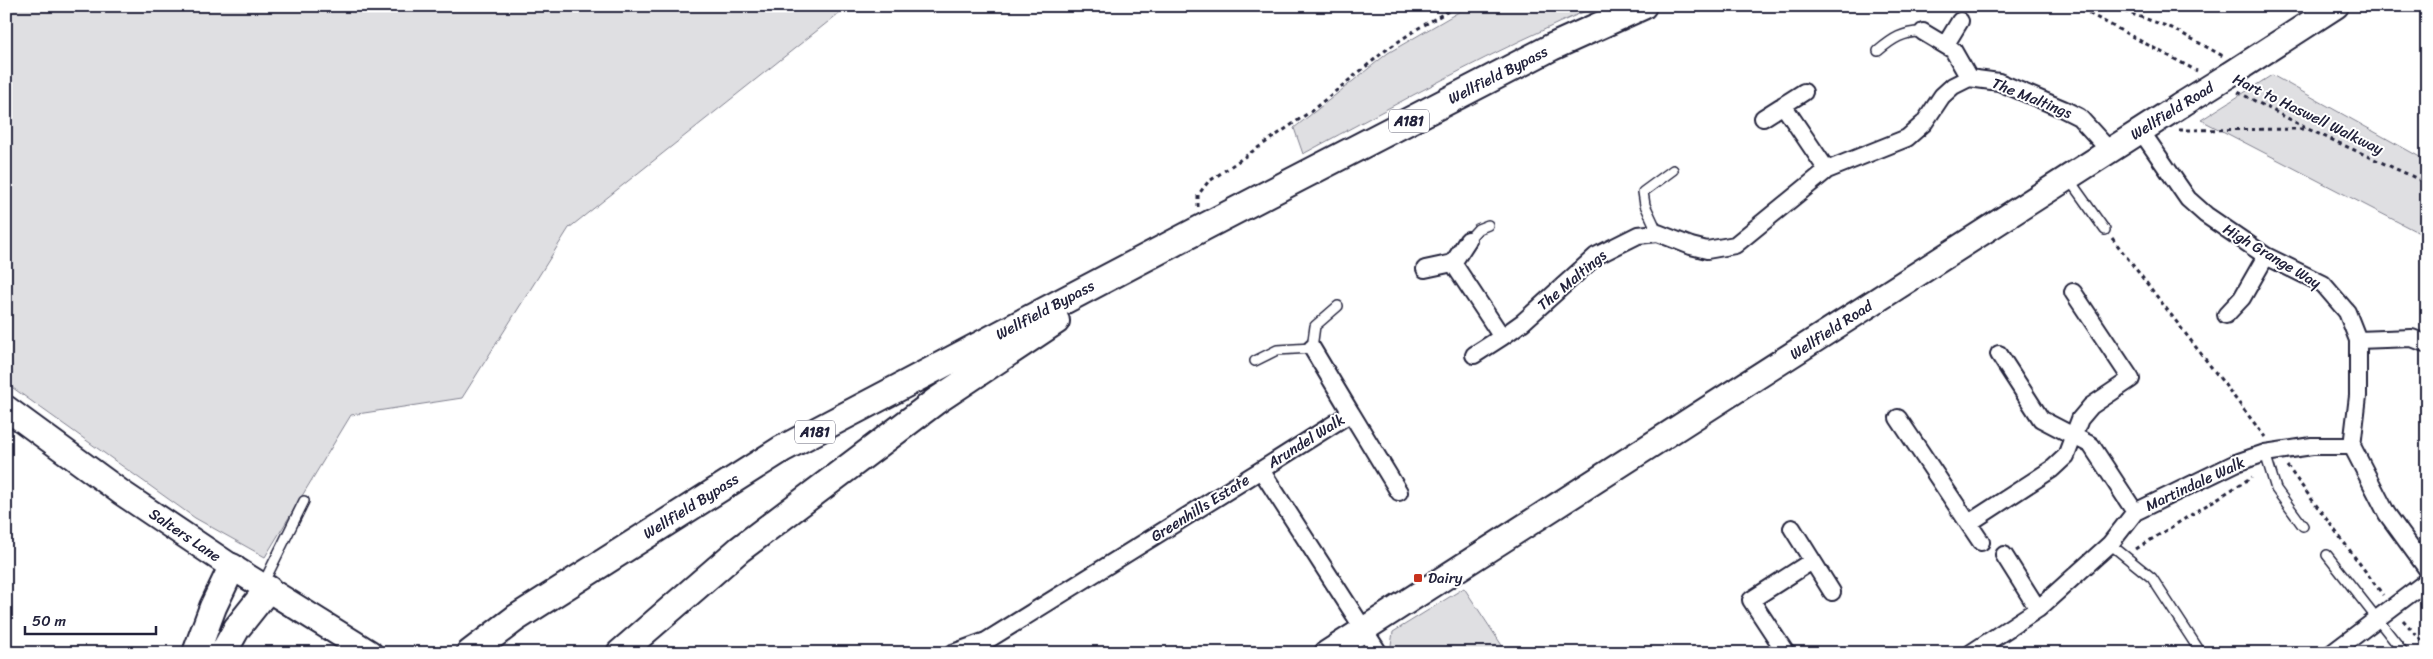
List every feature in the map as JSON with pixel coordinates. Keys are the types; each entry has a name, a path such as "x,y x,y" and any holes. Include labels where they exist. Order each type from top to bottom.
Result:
{"main road":[{"name":"Wellfield Bypass","path":"470,653 516,618 782,449 1177,240 1552,48 1643,6"},
{"path":"620,653 740,549 936,401 1177,240"},
{"path":"196,653 213,606 232,567"},
{"path":"223,653 237,628 265,588"}],"street":[{"name":"Wellfield Road","path":"1326,653 2182,105 2236,78 2336,6"},
{"path":"1946,44 1960,21"},
{"path":"1658,232 1691,246 1707,250 1735,245 1827,170 1907,138 1924,123 1942,96 1953,86 1969,78 1960,60 1946,44 1923,32"},
{"name":"The Maltings","path":"1969,78 1999,82 2062,108 2079,117 2110,151"},
{"path":"1763,118 1804,92"},
{"path":"1783,105 1827,170"},
{"name":"High Grange Way","path":"2141,131 2188,199 2206,216 2266,256 2323,284 2347,312 2358,340 2358,396 2352,446"},
{"name":"The Maltings","path":"1474,355 1523,322 1596,256 1638,235 1658,232"},
{"path":"1426,269 1453,262 1468,240"},
{"path":"2226,315 2242,298 2266,256"},
{"path":"1453,262 1502,337"},
{"path":"1969,523 2052,469 2066,456 2080,418 2092,406 2131,379 2073,292"},
{"path":"2358,340 2412,338 2427,344"},
{"name":"Arundel Walk","path":"1312,348 1399,492"},
{"path":"1999,354 2041,419 2090,446 2135,512"},
{"name":"Salters Lane","path":"6,408 122,494 232,567 370,653"},
{"name":"Arundel Walk","path":"1261,470 1350,413"},
{"path":"1898,418 1982,542"},
{"name":"Martindale Walk","path":"1971,653 2038,609 2110,544 2135,512 2236,463 2267,459 2312,446 2352,446"},
{"path":"2352,446 2387,514 2427,569"},
{"name":"Greenhills Estate","path":"953,653 986,641 1261,470 1379,653"},
{"path":"1792,528 1832,592"},
{"path":"2004,555 2038,609"},
{"path":"1786,653 1751,600 1812,561"},
{"path":"2332,653 2427,581"}],"lane":[{"path":"1878,51 1902,34 1923,32"},
{"path":"1658,232 1645,205 1643,192 1673,170"},
{"path":"2068,178 2106,230"},
{"path":"1468,240 1478,229 1488,225"},
{"path":"1255,361 1277,350 1312,348 1315,326 1338,306"},
{"path":"2267,459 2276,489 2303,526"},
{"path":"265,588 304,501"},
{"path":"2110,544 2152,578 2201,653"},
{"path":"2327,555 2404,653"}],"path":[{"path":"1204,227 1198,207 1198,195 1208,182 1310,112 1386,50 1417,29 1457,6"},
{"path":"2075,6 2202,73"},
{"path":"2090,14 2093,6"},
{"name":"Hart to Haswell Walkway","path":"2109,6 2172,28 2236,78 2308,129 2427,183"},
{"path":"2176,130 2308,129"},
{"path":"2125,556 2267,459"}],"shaded area":[{"path":"6,6 848,6 569,228 462,398 351,415 265,557 195,518 6,383"},
{"path":"1469,6 1597,6 1485,58 1303,154 1294,128 1388,53"},
{"path":"2272,75 2427,161 2427,237 2201,120"},
{"path":"1464,588 1507,653 1395,653 1391,645 1393,632"}],"place":[{"name":"Dairy","path":"1418,578"}]}
